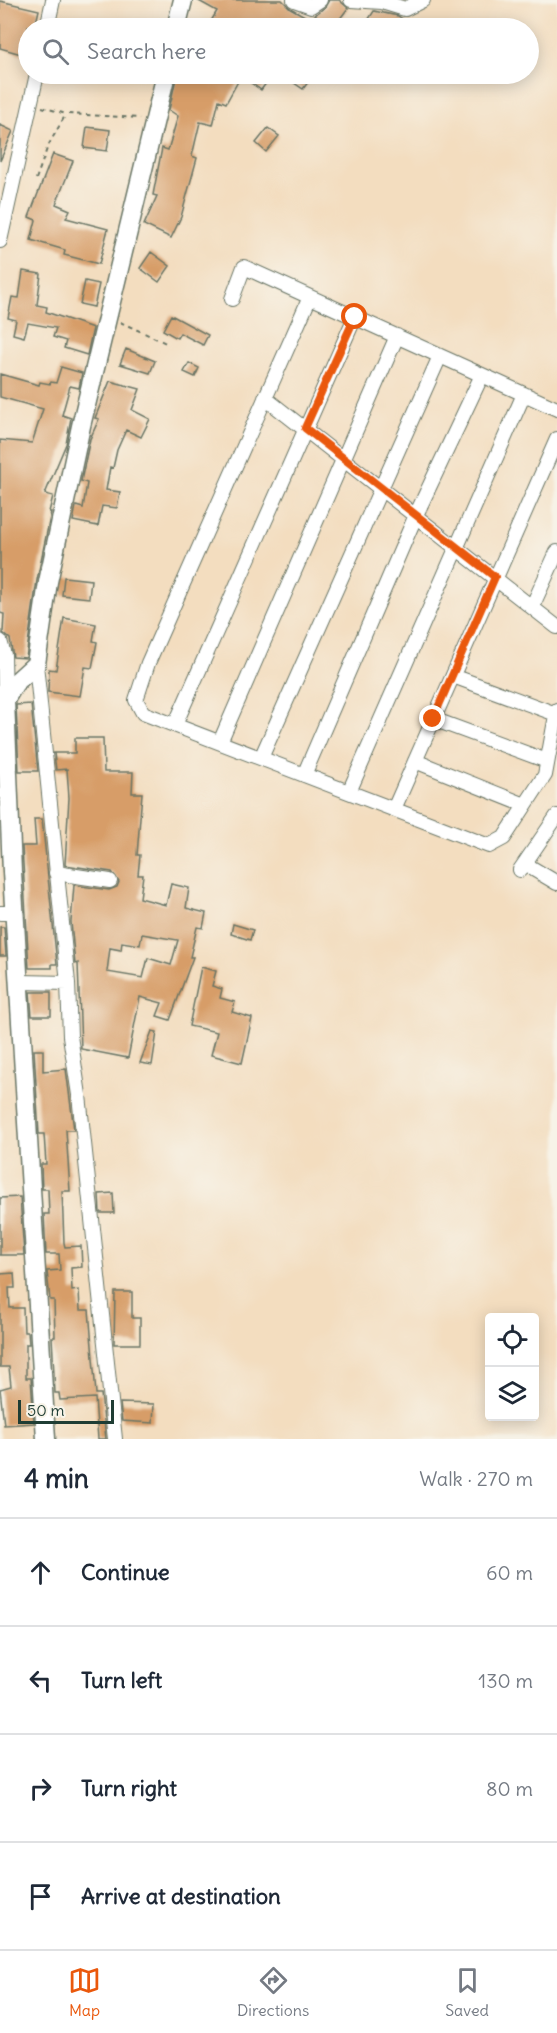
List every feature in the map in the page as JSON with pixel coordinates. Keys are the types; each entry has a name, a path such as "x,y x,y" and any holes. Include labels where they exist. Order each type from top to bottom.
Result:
{"street":[{"path":"48,18 52,0"},
{"path":"178,18 183,0"},
{"path":"294,0 311,6 320,0"},
{"path":"351,0 382,2 405,9 423,0"},
{"path":"0,241 35,84"},
{"path":"115,1439 79,1095 70,1036 68,983 36,664 54,553 107,316 163,84"},
{"path":"232,299 244,267 557,409"},
{"path":"310,297 148,663 136,700 143,713 489,846 504,838 545,776 556,712 453,676"},
{"path":"176,725 355,317"},
{"path":"220,742 397,336"},
{"path":"261,758 440,356"},
{"path":"304,775 416,515 482,375"},
{"path":"349,792 524,394"},
{"path":"265,398 557,627"},
{"path":"394,809 557,439"},
{"path":"532,607 557,552"},
{"path":"0,641 4,655 4,796 8,913 20,982 46,1439"},
{"path":"5,700 15,683 36,664"},
{"path":"433,719 548,761"},
{"path":"415,761 525,805"},
{"path":"557,816 523,867 557,883"},
{"path":"56,873 110,881"},
{"path":"20,982 68,983"}],"path":[{"path":"31,103 66,114 155,117"},
{"path":"36,179 48,146 66,114"},
{"path":"107,316 166,343"}],"building":[{"path":"197,0 282,0 290,8 308,18 213,18 217,11"},
{"path":"329,0 339,0 348,8 340,18 311,18 325,7"},
{"path":"0,1 39,10 37,18 18,18 18,53 0,48"},
{"path":"374,11 401,18 369,18"},
{"path":"175,84 237,84 226,103 219,100 213,125 200,122 192,156 197,158 181,217 171,238 144,225 157,196 153,195 162,148 168,150 178,116 169,110"},
{"path":"252,84 266,84 261,90"},
{"path":"296,84 307,84 303,89"},
{"path":"0,125 13,131 0,161"},
{"path":"87,127 110,130 107,151 84,148"},
{"path":"268,128 279,136 266,152 256,143"},
{"path":"53,154 73,161 56,204 70,210 66,218 108,229 99,264 64,255 65,250 31,240 36,220 29,217"},
{"path":"151,252 170,266 159,282 140,268"},
{"path":"23,271 41,274 37,305 47,307 46,312 93,328 87,355 64,348 66,341 53,337 56,328 28,323 24,337 13,334 16,320 8,318 12,297 19,298"},
{"path":"85,281 99,284 94,307 80,304"},
{"path":"171,315 208,335 203,345 180,333 177,338 163,330"},
{"path":"126,349 155,361 150,373 120,364"},
{"path":"189,363 199,368 195,377 184,372"},
{"path":"61,367 82,373 79,388 70,386 62,415 71,418 66,444 45,494 53,496 37,580 26,658 13,657 10,639 3,633 4,614 0,613 0,440 32,443 43,409 0,397 0,374 39,385 40,382 50,384 51,382 56,383"},
{"path":"110,381 140,389 132,410 150,419 141,437 126,430 117,450 113,468 110,467 106,490 120,492 117,508 102,506 98,526 73,521 76,506 83,508 87,483 81,481 90,439 99,419 95,418"},
{"path":"64,577 91,580 89,598 62,595"},
{"path":"64,618 96,624 93,641 97,642 92,668 85,667 80,696 48,692 49,669 56,670"},
{"path":"31,704 38,771 19,771 16,705"},
{"path":"75,738 103,738 104,772 133,772 132,793 142,793 137,855 140,855 138,875 143,875 140,898 166,905 171,884 189,888 186,908 206,913 203,928 197,927 190,957 193,957 170,1020 157,1016 162,1003 140,997 128,1058 81,1049 78,963 75,964 71,922 74,885 109,890 117,887 119,882 112,872 65,865 69,798 67,769 56,770 54,753 75,753","holes":["142,934 178,940 171,965 148,958 143,978 107,972 110,948 121,950 122,942 140,945"]},
{"path":"34,819 42,819 57,964 52,964 52,968 29,968 22,846 36,846"},
{"path":"233,924 253,930 250,940 231,934"},
{"path":"0,927 4,927 6,956 0,956"},
{"path":"201,967 216,971 212,986 222,989 220,998 235,1002 232,1012 252,1018 242,1063 211,1055 217,1032 189,1026"},
{"path":"30,992 51,992 51,1016 32,1016"},
{"path":"152,1031 157,1032 152,1065 140,1063"},
{"path":"34,1050 43,1050 43,1071 66,1069 74,1130 66,1130 70,1191 62,1191 64,1243 65,1247 81,1246 82,1267 71,1268 72,1291 79,1290 80,1310 89,1310 96,1394 101,1394 106,1439 98,1439 95,1398 60,1400 59,1393 55,1393 52,1337 55,1337 54,1300 50,1300 47,1271 60,1270 59,1254 46,1254 44,1214 49,1214 48,1189 42,1189 41,1164 46,1164 44,1134 39,1134"},
{"path":"113,1193 114,1213 100,1213 99,1194"},
{"path":"20,1197 24,1255 0,1255 0,1198"},
{"path":"14,1273 15,1288 9,1288 10,1308 23,1308 24,1332 28,1332 29,1344 26,1344 26,1378 31,1378 34,1423 4,1425 0,1389 11,1386 9,1367 0,1367 0,1274"},
{"path":"115,1292 132,1292 132,1318 140,1318 140,1344 114,1344"},
{"path":"120,1403 154,1404 153,1423 122,1421"}],"route":[{"path":"355,317 305,428 495,577 433,719"}]}
